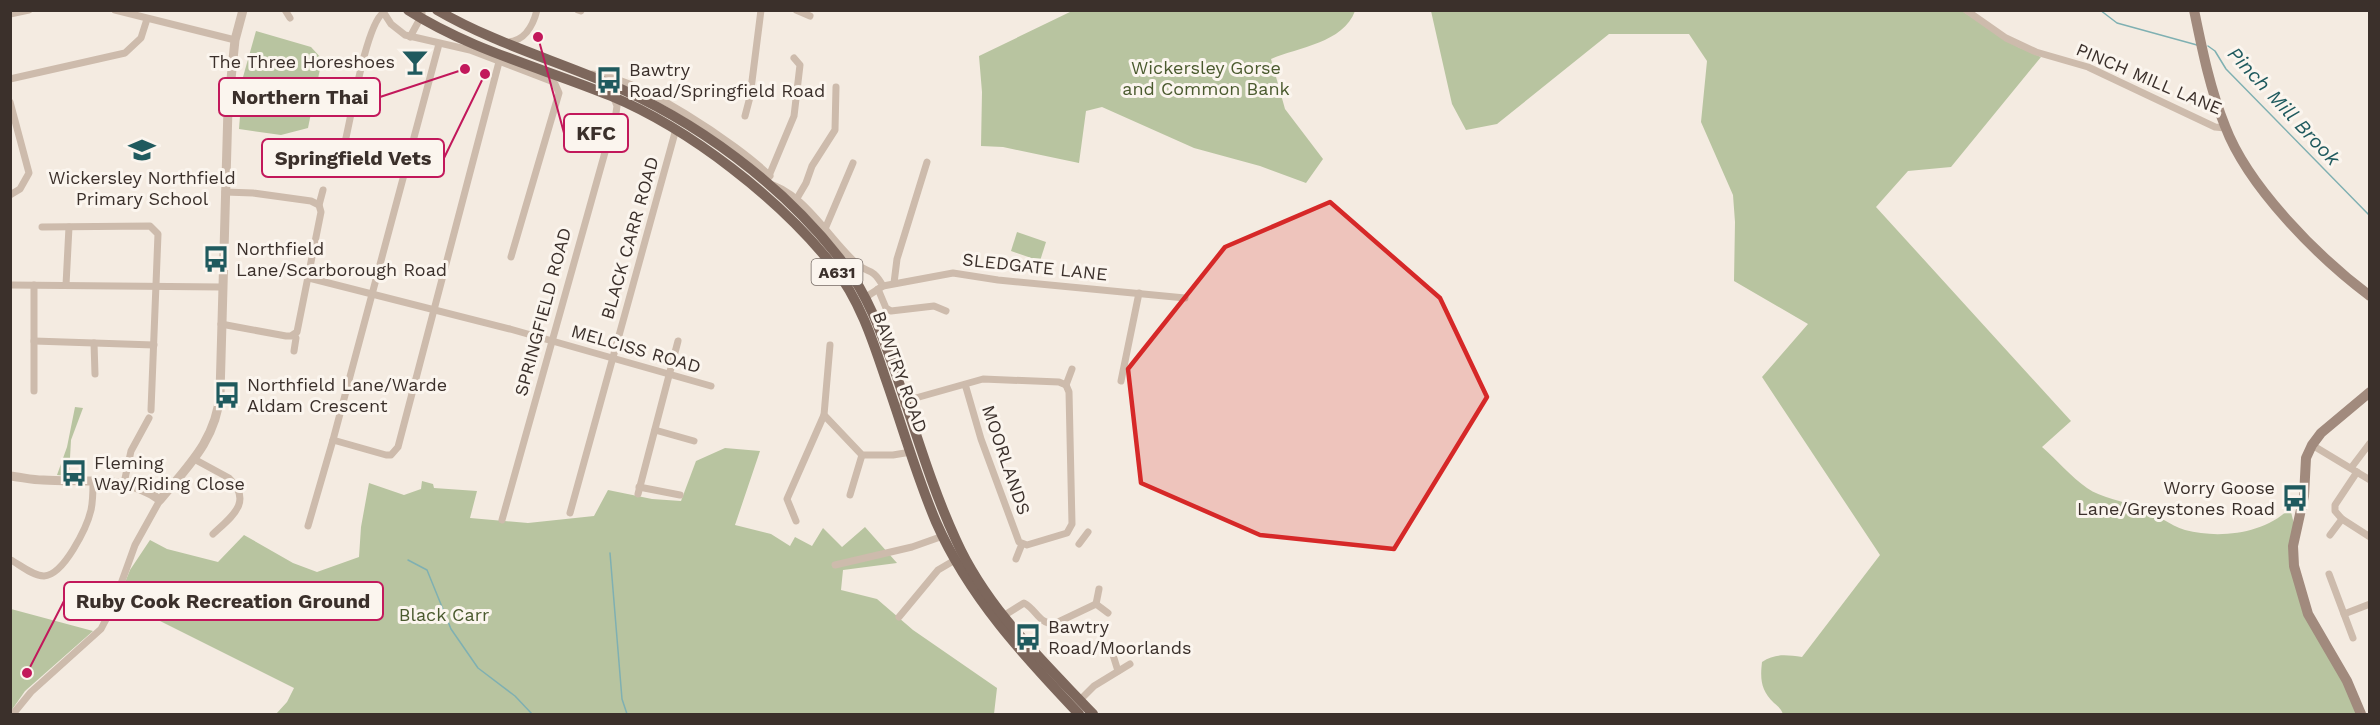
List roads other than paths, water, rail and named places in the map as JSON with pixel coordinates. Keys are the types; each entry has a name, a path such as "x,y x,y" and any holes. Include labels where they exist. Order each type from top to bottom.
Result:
{"main road":[{"name":"BAWTRY ROAD","path":"437,10 466,27 631,94 678,126 729,166 804,232 835,268 862,314 911,452 943,536 955,560 999,618 1079,714"},
{"path":"2194,10 2213,92 2225,128 2239,156 2259,185 2320,255 2370,296"},
{"name":"BAWTRY ROAD","path":"409,11 421,14 465,41 612,97 678,126"},
{"name":"BAWTRY ROAD","path":"695,139 768,180 843,263 866,297 891,361 938,500 957,543 999,618 1094,714"},
{"name":"A631","path":"889,388 895,384 891,361"},
{"path":"2361,714 2347,681 2308,614 2294,566 2294,537 2303,500 2306,458 2312,445 2321,433 2370,392"}],"street":[{"path":"10,14 29,10"},
{"path":"115,10 235,40"},
{"path":"13,714 31,692 101,629 135,545 160,500 194,459 211,433 219,408 228,108 235,40 243,10"},
{"path":"285,10 290,18"},
{"path":"503,42 516,41 524,35 533,25 537,10"},
{"path":"745,116 750,97 761,10"},
{"path":"796,10 810,16"},
{"name":"PINCH MILL LANE","path":"1966,10 2006,38 2036,52 2088,67 2215,127 2225,128"},
{"path":"345,142 364,56 382,11 398,31 410,37 451,45 551,81 555,84 558,93 511,257"},
{"name":"BAWTRY ROAD","path":"409,11 413,28"},
{"name":"BAWTRY ROAD","path":"410,37 421,14"},
{"path":"10,79 125,53 141,38 147,18"},
{"path":"524,35 527,47 535,55"},
{"path":"308,526 439,44"},
{"path":"768,180 794,116 800,65 794,58"},
{"path":"333,440 381,455 391,455 398,447 499,62"},
{"name":"BAWTRY ROAD","path":"584,74 606,75 653,96 705,127 748,158 768,180 796,200 855,263 874,272 880,288 866,297"},
{"path":"796,200 806,183 812,166 835,130 836,87"},
{"name":"SPRINGFIELD ROAD","path":"502,520 616,113 617,106 612,97"},
{"path":"10,102 29,170 26,182 17,192 10,195"},
{"path":"616,113 625,107 634,107"},
{"name":"BLACK CARR ROAD","path":"570,513 678,126"},
{"name":"BLACK CARR ROAD","path":"672,145 679,141 695,139"},
{"path":"894,283 897,259 927,162"},
{"path":"825,229 853,163"},
{"path":"221,324 286,336 294,334 299,328 323,190"},
{"path":"225,192 311,201 319,205"},
{"path":"42,227 150,226 155,230 159,239 151,410"},
{"path":"66,285 69,227"},
{"name":"SLEDGATE LANE","path":"880,288 894,283 954,273 998,280 1185,298"},
{"name":"MELCISS ROAD","path":"309,278 434,309 711,386"},
{"path":"10,285 222,286"},
{"path":"34,285 34,391"},
{"path":"880,288 886,309 891,311 934,306 946,311"},
{"path":"1121,381 1139,293"},
{"path":"294,334 296,338 294,351"},
{"path":"34,341 154,345"},
{"path":"678,341 638,490 680,495"},
{"path":"94,343 94,374"},
{"path":"796,521 787,499 824,416 830,345"},
{"path":"1016,559 1022,544 1027,545 1064,535 1070,531 1072,524 1069,392 1066,385 1072,369"},
{"name":"MOORLANDS","path":"905,401 984,379 1059,382 1066,385"},
{"name":"MOORLANDS","path":"965,384 1014,531 1022,544"},
{"path":"901,422 901,408 905,401"},
{"path":"824,416 862,455 893,455 911,452"},
{"path":"124,483 131,451 149,418"},
{"path":"655,430 694,441"},
{"path":"2370,442 2335,505 2335,512 2342,519 2370,537"},
{"path":"2312,445 2370,480"},
{"path":"850,495 862,455"},
{"path":"194,459 234,482 240,497 238,508 213,534"},
{"path":"10,476 43,480 124,483 160,500"},
{"path":"11,560 36,574 52,574 58,571 64,565 87,522 93,500 93,482"},
{"path":"2330,535 2342,519"},
{"path":"1070,531 1081,542 1088,532"},
{"path":"835,565 912,547 943,536"},
{"path":"899,617 938,570 955,560"},
{"path":"2329,574 2353,638"},
{"path":"1096,604 1099,589"},
{"path":"999,618 1024,603 1032,607 1041,621 1054,624 1096,604"},
{"path":"1096,604 1108,613"},
{"path":"2344,614 2370,604"},
{"path":"1113,656 1118,671"},
{"path":"1080,700 1094,686 1130,664"}],"waterway":[{"name":"Pinch Mill Brook","path":"2100,10 2117,23 2197,45"},
{"name":"Pinch Mill Brook","path":"2208,46 2215,51 2226,69 2370,216"},
{"path":"610,553 622,699 627,714"},
{"path":"408,560 427,570 451,629 478,668 515,696 532,714"}],"place":[{"name":"KFC","path":"538,37"},
{"name":"The Three Horeshoes","path":"415,62"},
{"name":"Northern Thai","path":"465,69"},
{"name":"Springfield Vets","path":"485,74"},
{"name":"Bawtry Road/Springfield Road","path":"609,80"},
{"name":"Wickersley Northfield Primary School","path":"142,150"},
{"name":"Northfield Lane/Scarborough Road","path":"216,259"},
{"name":"Northfield Lane/Warde Aldam Crescent","path":"227,395"},
{"name":"Fleming Way/Riding Close","path":"74,473"},
{"name":"Worry Goose Lane/Greystones Road","path":"2295,498"},
{"name":"Bawtry Road/Moorlands","path":"1028,637"},
{"name":"Ruby Cook Recreation Ground","path":"27,673"}],"park label":[{"name":"Wickersley Gorse and Common Bank","path":"1206,78"},
{"name":"Black Carr","path":"444,615"}]}
